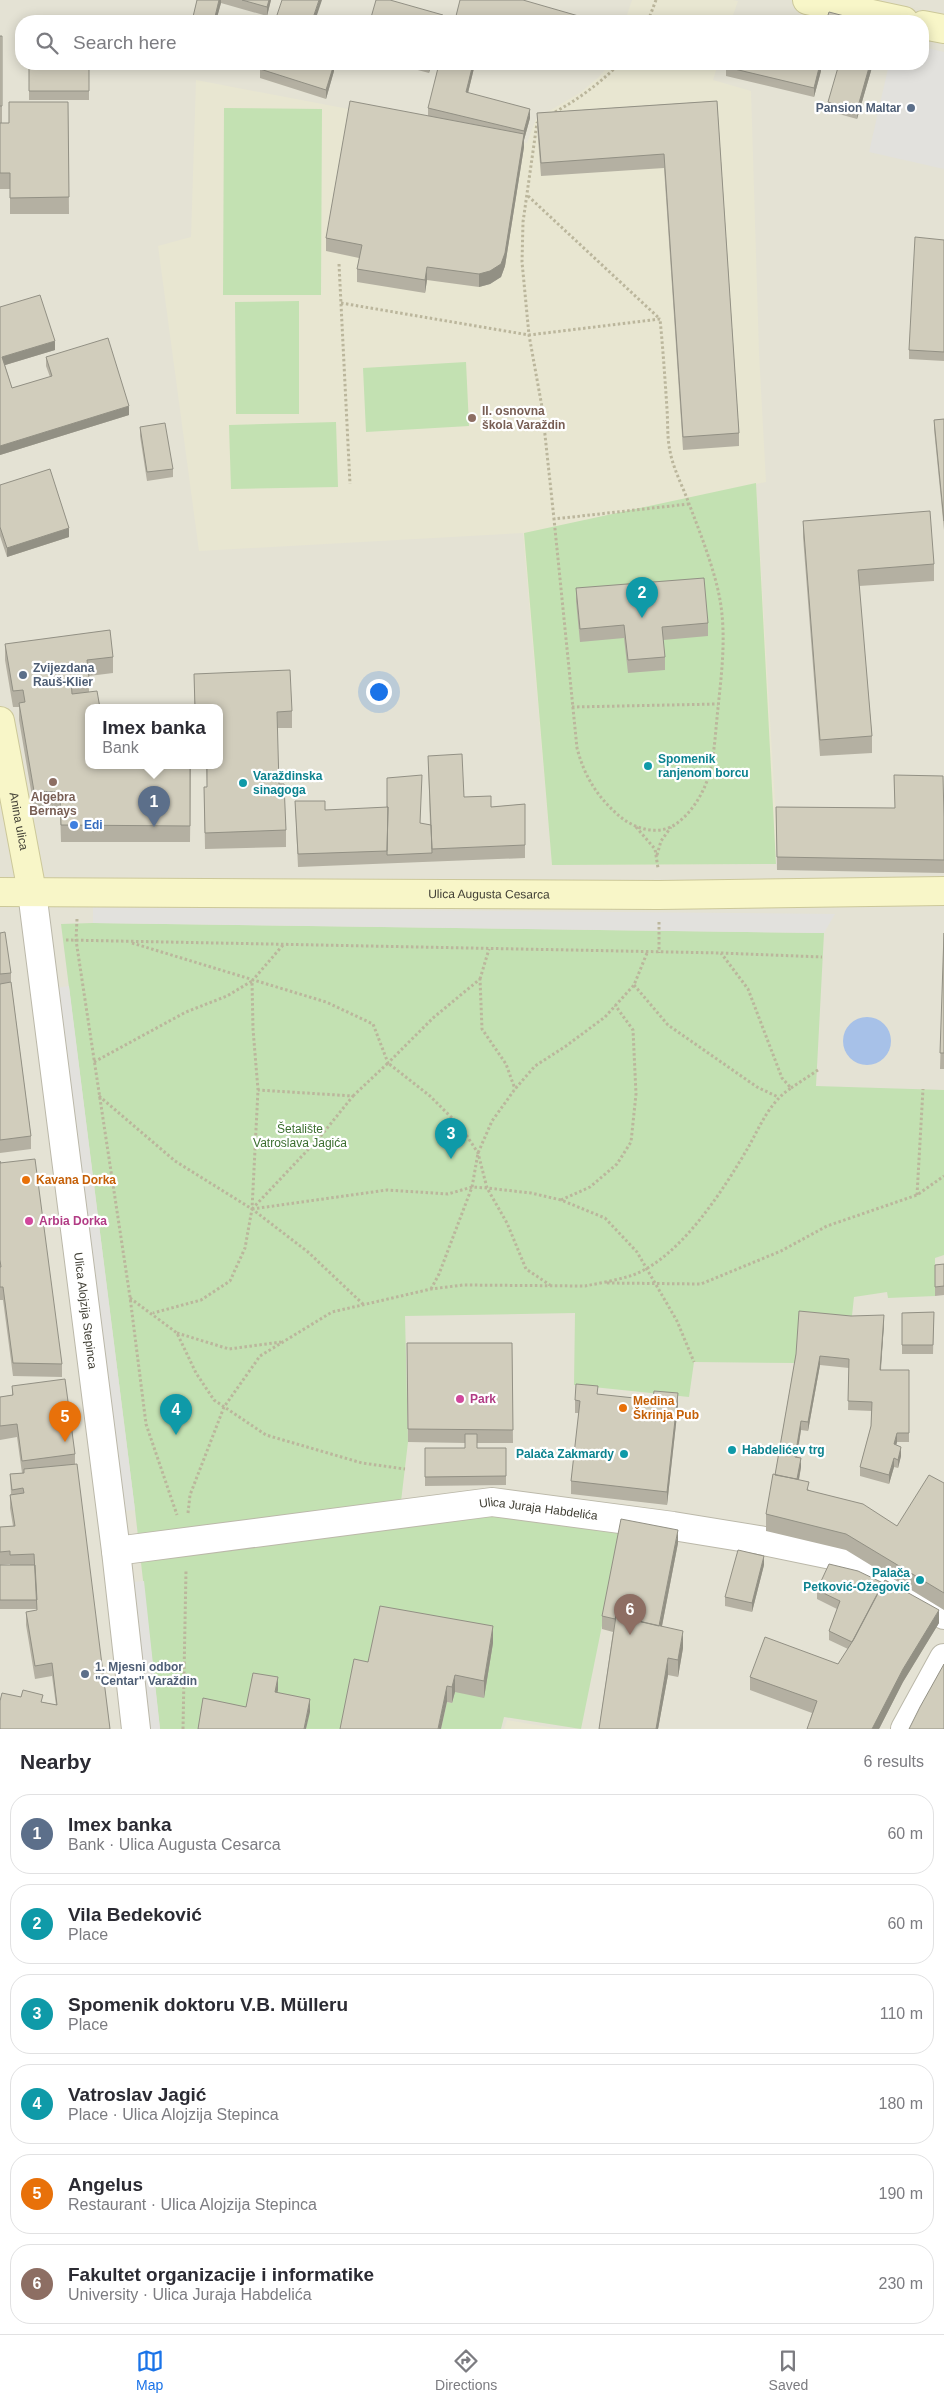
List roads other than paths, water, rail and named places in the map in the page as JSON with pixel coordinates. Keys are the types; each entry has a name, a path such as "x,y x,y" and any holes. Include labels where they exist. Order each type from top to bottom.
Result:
{"main road":[{"path":"807,0 876,15"},
{"path":"929,26 944,29"},
{"name":"Anina ulica","path":"0,721 32,892"},
{"name":"Ulica Augusta Cesarca","path":"0,892 659,896 944,892"}],"street":[{"name":"Ulica Alojzija Stepinca","path":"32,892 116,1551 136,1729"},
{"name":"Ulica Juraja Habdelića","path":"116,1551 492,1502 672,1526 759,1540 851,1559 944,1615"},
{"path":"904,1729 944,1658"}],"water":[{"path":"862,1017 872,1017 881,1021 887,1027 891,1041 887,1055 881,1061 872,1065 862,1065 853,1061 847,1055 843,1046 843,1036 847,1027 853,1021"}],"place":[{"name":"Pansion Maltar","path":"911,108"},
{"name":"II. osnovna škola Varaždin","path":"472,418"},
{"name":"Vila Bedeković","path":"642,618"},
{"name":"Zvijezdana Rauš-Klier","path":"23,675"},
{"name":"Spomenik ranjenom borcu","path":"648,766"},
{"name":"Algebra Bernays","path":"53,782"},
{"name":"Varaždinska sinagoga","path":"243,783"},
{"name":"Edi","path":"74,825"},
{"name":"Imex banka","path":"154,827"},
{"name":"Spomenik doktoru V.B. Mülleru","path":"451,1159"},
{"name":"Kavana Dorka","path":"26,1180"},
{"name":"Arbia Dorka","path":"29,1221"},
{"name":"Park","path":"460,1399"},
{"name":"Medina Škrinja Pub","path":"623,1408"},
{"name":"Vatroslav Jagić","path":"176,1435"},
{"name":"Angelus","path":"65,1442"},
{"name":"Habdelićev trg","path":"732,1450"},
{"name":"Palača Zakmardy","path":"624,1454"},
{"name":"Palača Petković-Ožegović","path":"920,1580"},
{"name":"Fakultet organizacije i informatike","path":"630,1635"},
{"name":"1. Mjesni odbor \"Centar\" Varaždin","path":"85,1674"}],"park label":[{"name":"Šetalište Vatroslava Jagića","path":"300,1136"}]}
